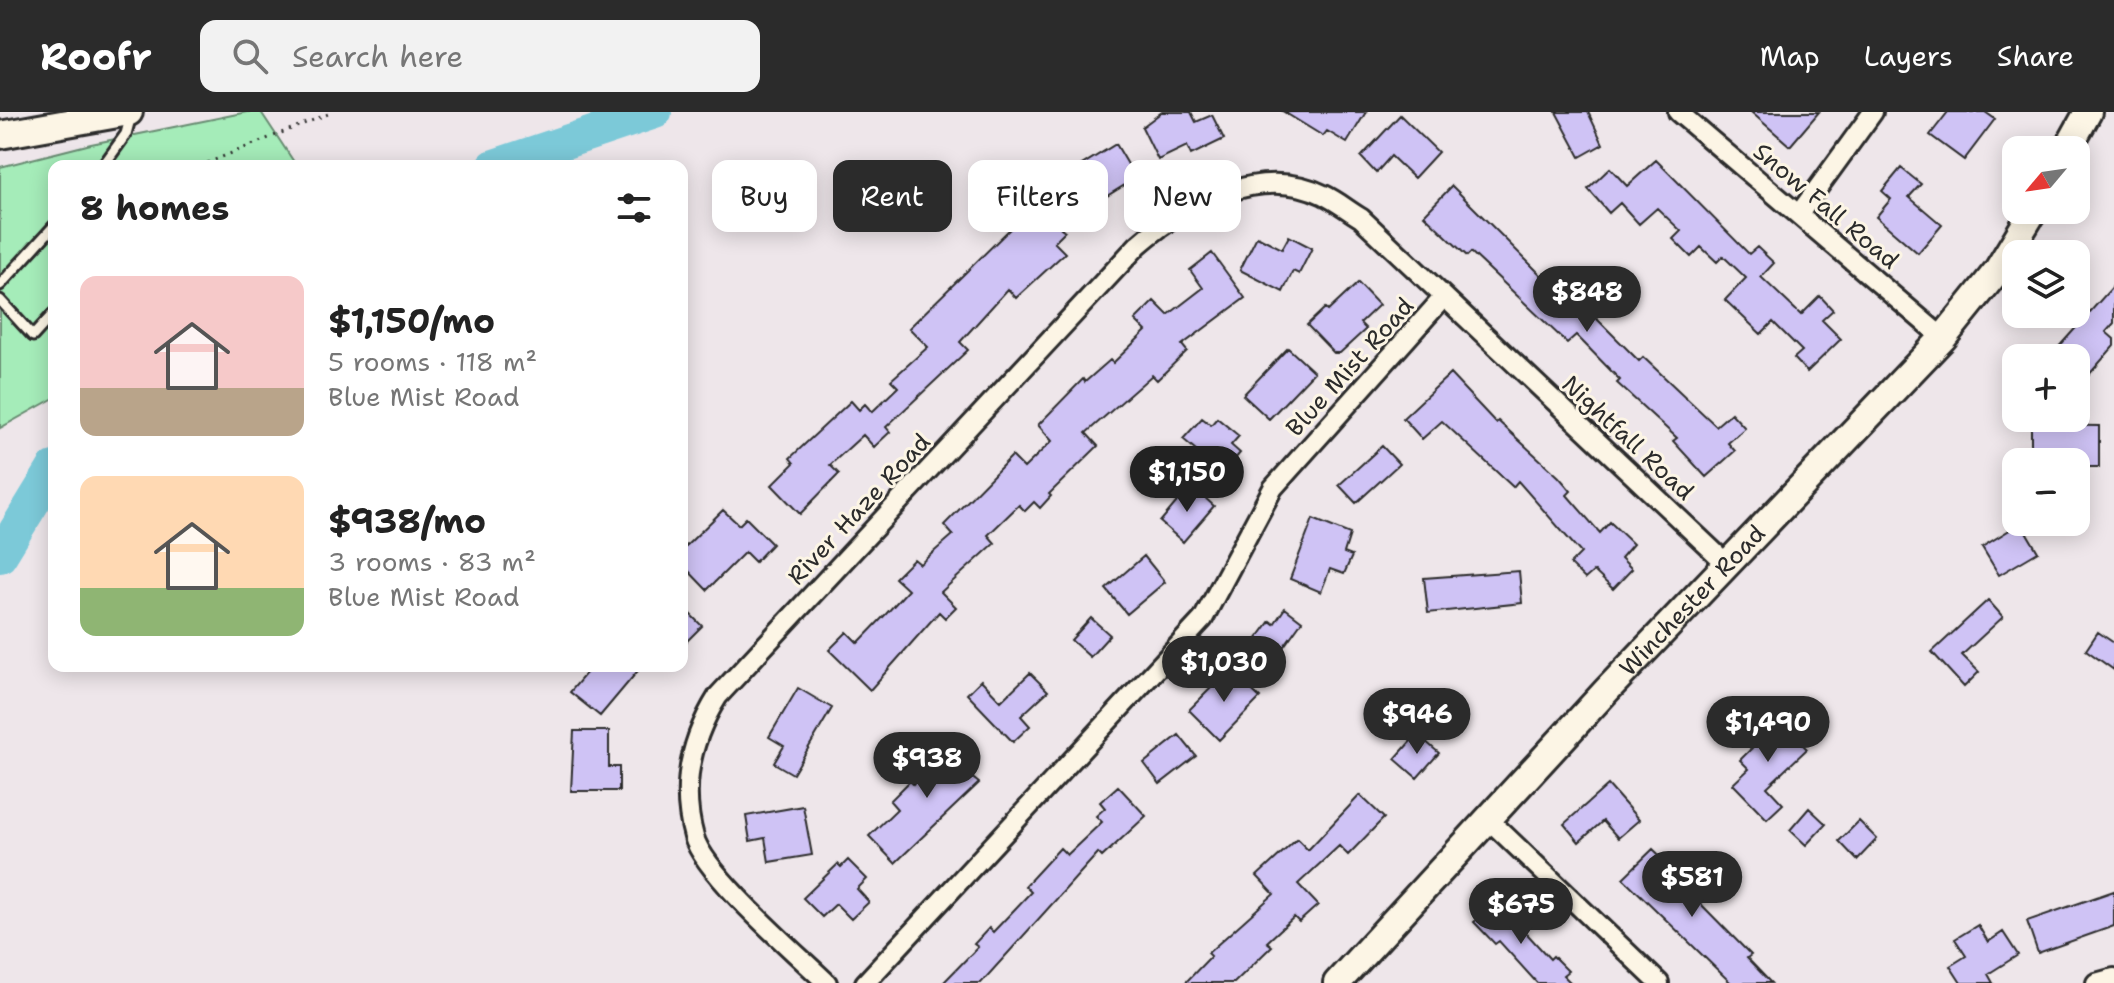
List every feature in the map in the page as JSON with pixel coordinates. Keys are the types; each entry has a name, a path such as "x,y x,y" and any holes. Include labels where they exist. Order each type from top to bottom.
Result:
{"street":[{"path":"0,135 130,112"},
{"name":"Snow Fall Road","path":"1678,112 1943,338"},
{"path":"1799,214 1873,112"},
{"path":"2075,136 2088,112"},
{"name":"Nightfall Road","path":"1138,245 1191,206 1242,188 1285,183 1323,194 1361,218 1729,566"},
{"name":"Winchester Road","path":"1337,983 1607,690 1729,566 1943,338 1997,271 2026,224"},
{"name":"River Haze Road","path":"827,983 734,893 695,840 686,785 700,726 718,696 1138,245"},
{"name":"Blue Mist Road","path":"865,983 1203,619 1273,488 1443,298"},
{"path":"1488,819 1659,983"},
{"path":"2096,983 2114,978"}],"lane":[{"path":"107,160 126,134 130,112"},
{"path":"0,285 48,233"},
{"path":"0,300 33,336 48,320"}],"path":[{"path":"215,160 333,112"}],"green space":[{"path":"247,112 261,112 293,160 48,160 48,401 0,428 0,167 91,144"}],"building":[{"path":"1162,112 1191,112 1196,122 1212,115 1224,139 1191,155 1187,146 1158,160 1142,127"},
{"path":"1284,112 1366,112 1347,143 1327,131 1323,136"},
{"path":"1556,112 1588,112 1603,144 1580,157"},
{"path":"1751,112 1819,112 1790,146"},
{"path":"1948,112 1985,112 1995,119 1964,160 1930,135"},
{"path":"1400,115 1438,152 1414,178 1391,156 1376,173 1361,157"},
{"path":"1116,144 1125,160 1124,185 1108,195 1108,160 1090,160"},
{"path":"1656,160 1749,254 1757,247 1774,263 1761,277 1801,315 1820,296 1833,310 1822,320 1841,339 1807,372 1794,358 1802,351 1773,322 1761,334 1725,300 1746,278 1723,256 1717,262 1701,247 1691,257 1673,239 1681,231 1657,208 1639,224 1620,203 1609,213 1588,189 1610,168 1627,186"},
{"path":"1901,168 1921,184 1909,197 1942,225 1918,253 1876,217 1891,199 1882,191"},
{"path":"1452,186 1570,304 1576,298 1639,361 1643,357 1716,426 1731,413 1745,428 1728,443 1735,451 1706,477 1673,441 1677,438 1617,383 1620,380 1576,335 1567,343 1471,252 1467,256 1424,215"},
{"path":"1007,232 1064,232 1054,242 1065,253 1016,298 1008,289 960,342 968,350 886,427 890,432 874,447 863,435 830,465 839,474 800,514 772,485 794,463 790,458 851,401 859,410 865,404 872,412 898,387 891,380 928,347 909,328"},
{"path":"1257,236 1282,249 1289,236 1312,248 1299,274 1293,271 1283,292 1240,270"},
{"path":"1212,253 1245,298 1182,345 1187,351 1157,380 1152,375 1086,433 1098,446 1049,494 1051,496 1040,508 1034,502 1025,511 1019,505 988,535 995,543 941,592 956,607 945,618 939,612 870,690 829,650 847,632 858,643 886,614 908,590 895,578 914,559 920,564 953,535 944,525 1012,456 1024,468 1052,441 1038,425 1083,379 1085,382 1110,360 1113,363 1146,331 1135,320 1154,301 1168,315 1203,288 1190,270"},
{"path":"1358,283 1379,305 1360,323 1366,329 1340,353 1334,353 1307,325 1325,308 1328,311"},
{"path":"2114,285 2114,323 2106,332 2114,339 2114,346 2090,374 2090,344 2061,344 2076,328 2090,328 2090,312"},
{"path":"1288,348 1314,372 1269,419 1243,395"},
{"path":"1450,374 1496,423 1498,421 1559,477 1571,491 1567,495 1600,533 1610,522 1633,544 1621,558 1632,569 1613,589 1594,571 1585,579 1570,564 1581,553 1518,481 1513,487 1442,421 1422,439 1403,418"},
{"path":"1202,418 1211,425 1217,418 1239,436 1231,445 1240,453 1223,473 1183,439"},
{"path":"2090,426 2099,426 2099,467 2090,467 2090,448 2031,448 2031,432 2090,432"},
{"path":"1382,446 1399,464 1356,503 1339,485"},
{"path":"1191,485 1214,506 1183,542 1160,522"},
{"path":"723,510 739,525 746,518 772,544 755,562 745,552 707,590 688,570 688,544"},
{"path":"1313,519 1350,534 1344,553 1352,556 1344,574 1330,569 1321,592 1290,579"},
{"path":"2002,535 2029,536 2038,552 1999,575 1982,547"},
{"path":"1144,556 1165,582 1127,614 1106,589"},
{"path":"1519,571 1522,603 1428,613 1424,578"},
{"path":"1988,600 2003,617 1962,655 1979,672 1964,687 1932,652"},
{"path":"1285,608 1302,621 1269,667 1248,651 1270,621 1274,624"},
{"path":"688,612 702,626 688,640"},
{"path":"1091,618 1110,635 1090,657 1071,640"},
{"path":"2098,632 2114,643 2114,670 2086,650"},
{"path":"1230,669 1260,698 1219,740 1189,710"},
{"path":"587,672 637,672 600,716 570,692"},
{"path":"1030,673 1048,691 1021,716 1030,726 1013,742 967,694 981,680 1001,701"},
{"path":"798,688 832,708 793,774 774,763 784,746 769,737"},
{"path":"1774,714 1807,749 1767,787 1783,804 1767,819 1733,784 1749,769 1740,760 1757,743 1750,736"},
{"path":"574,731 609,731 609,767 619,767 619,791 571,791"},
{"path":"1417,734 1439,753 1417,778 1395,759"},
{"path":"956,735 979,756 965,772 979,783 895,863 869,836 897,809 890,801 910,781 913,784"},
{"path":"1179,735 1196,756 1160,784 1144,763"},
{"path":"1608,785 1639,820 1618,838 1603,821 1579,842 1564,824"},
{"path":"1118,786 1146,816 1102,857 1098,853 981,983 943,983 978,947 974,944 989,928 993,932 1031,892 1025,886 1060,848 1067,855 1102,822 1096,816 1105,808 1100,802"},
{"path":"1360,795 1384,818 1348,855 1339,846 1298,884 1318,905 1299,922 1294,917 1267,942 1272,946 1234,983 1185,983 1211,956 1208,953 1274,894 1257,876 1297,839 1308,850"},
{"path":"803,806 812,855 769,862 765,838 750,841 746,816"},
{"path":"1809,808 1826,824 1806,845 1790,830"},
{"path":"1859,821 1877,839 1857,860 1839,841"},
{"path":"1653,849 1695,889 1690,893 1751,955 1747,958 1771,983 1731,983 1623,878"},
{"path":"848,860 867,879 857,889 869,902 851,919 836,904 822,917 803,898 838,864 841,867"},
{"path":"2114,891 2114,926 2038,953 2027,921"},
{"path":"1497,901 1550,959 1553,956 1568,971 1563,975 1571,983 1537,983 1499,941 1495,944 1474,922"},
{"path":"1978,925 1988,942 2003,932 2018,955 1988,974 1993,983 1961,983 1950,966 1966,956 1955,939"}],"waterway":[{"path":"512,160 655,112"},
{"path":"0,556 48,478"}]}
